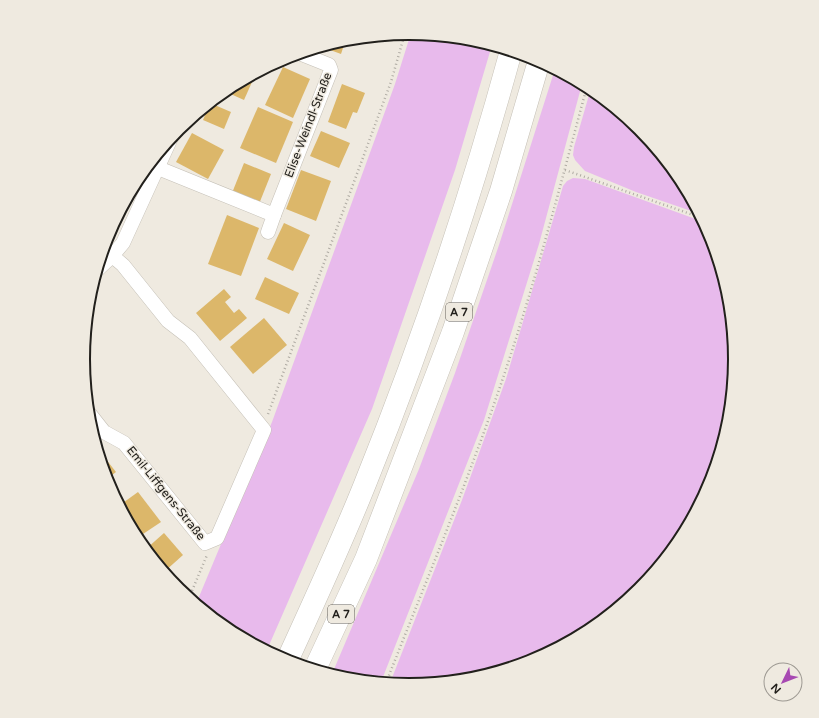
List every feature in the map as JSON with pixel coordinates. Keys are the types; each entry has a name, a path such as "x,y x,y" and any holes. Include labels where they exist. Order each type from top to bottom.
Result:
{"highway":[{"name":"A 7","path":"290,655 365,484 418,344 465,203 509,56"},
{"name":"A 7","path":"318,664 366,560 453,332 501,192 537,66"}],"street":[{"name":"Elise-Weindl-Straße","path":"268,232 331,70 329,65 308,57"},
{"path":"108,253 123,243 163,158"},
{"path":"158,168 274,215"},
{"path":"108,253 122,265 168,321 190,338 264,430"},
{"name":"Emil-Liffgens-Straße","path":"98,424 104,432 124,443 205,543 217,538 264,430"}],"path":[{"path":"264,430 391,82 403,40"},
{"path":"388,677 486,426 509,360 565,170 585,93"},
{"path":"565,170 695,215"},
{"path":"192,593 207,557 210,541"}],"shaded area":[{"path":"409,40 451,43 490,51 455,170 372,409 269,645 232,624 198,598 272,422 395,84"},
{"path":"553,74 580,90 539,244 484,420 383,676 334,669 419,469 455,373 499,245"},
{"path":"589,95 620,119 635,133 663,165 692,211 636,192 585,171 575,160 573,155"},
{"path":"573,178 585,179 697,219 712,256 718,276 726,317 728,338 728,380 726,401 718,442 712,462 696,500 686,519 663,553 635,585 604,612 587,624 532,654 492,667 451,675 410,678 392,677 462,500 506,379 563,186 567,181"}],"building":[{"path":"343,47 341,54 330,50"},
{"path":"283,67 310,79 293,118 265,105"},
{"path":"252,82 244,100 231,94"},
{"path":"342,84 365,93 357,113 353,112 346,129 328,122"},
{"path":"216,105 231,112 224,129 203,120 206,114"},
{"path":"258,107 293,122 276,163 240,148"},
{"path":"321,131 350,143 339,168 310,156"},
{"path":"192,133 224,150 208,179 176,162"},
{"path":"244,163 271,174 259,204 232,193"},
{"path":"301,170 331,181 316,221 286,209"},
{"path":"227,215 259,228 241,276 208,264"},
{"path":"284,223 310,235 293,271 267,259"},
{"path":"265,277 299,293 289,314 255,299"},
{"path":"224,289 231,297 225,302 234,313 239,309 247,318 220,341 196,313"},
{"path":"264,318 287,345 253,374 230,347"},
{"path":"106,460 116,472 112,475"},
{"path":"138,492 161,522 143,534 124,502"},
{"path":"164,533 183,555 169,568 150,545"}]}
